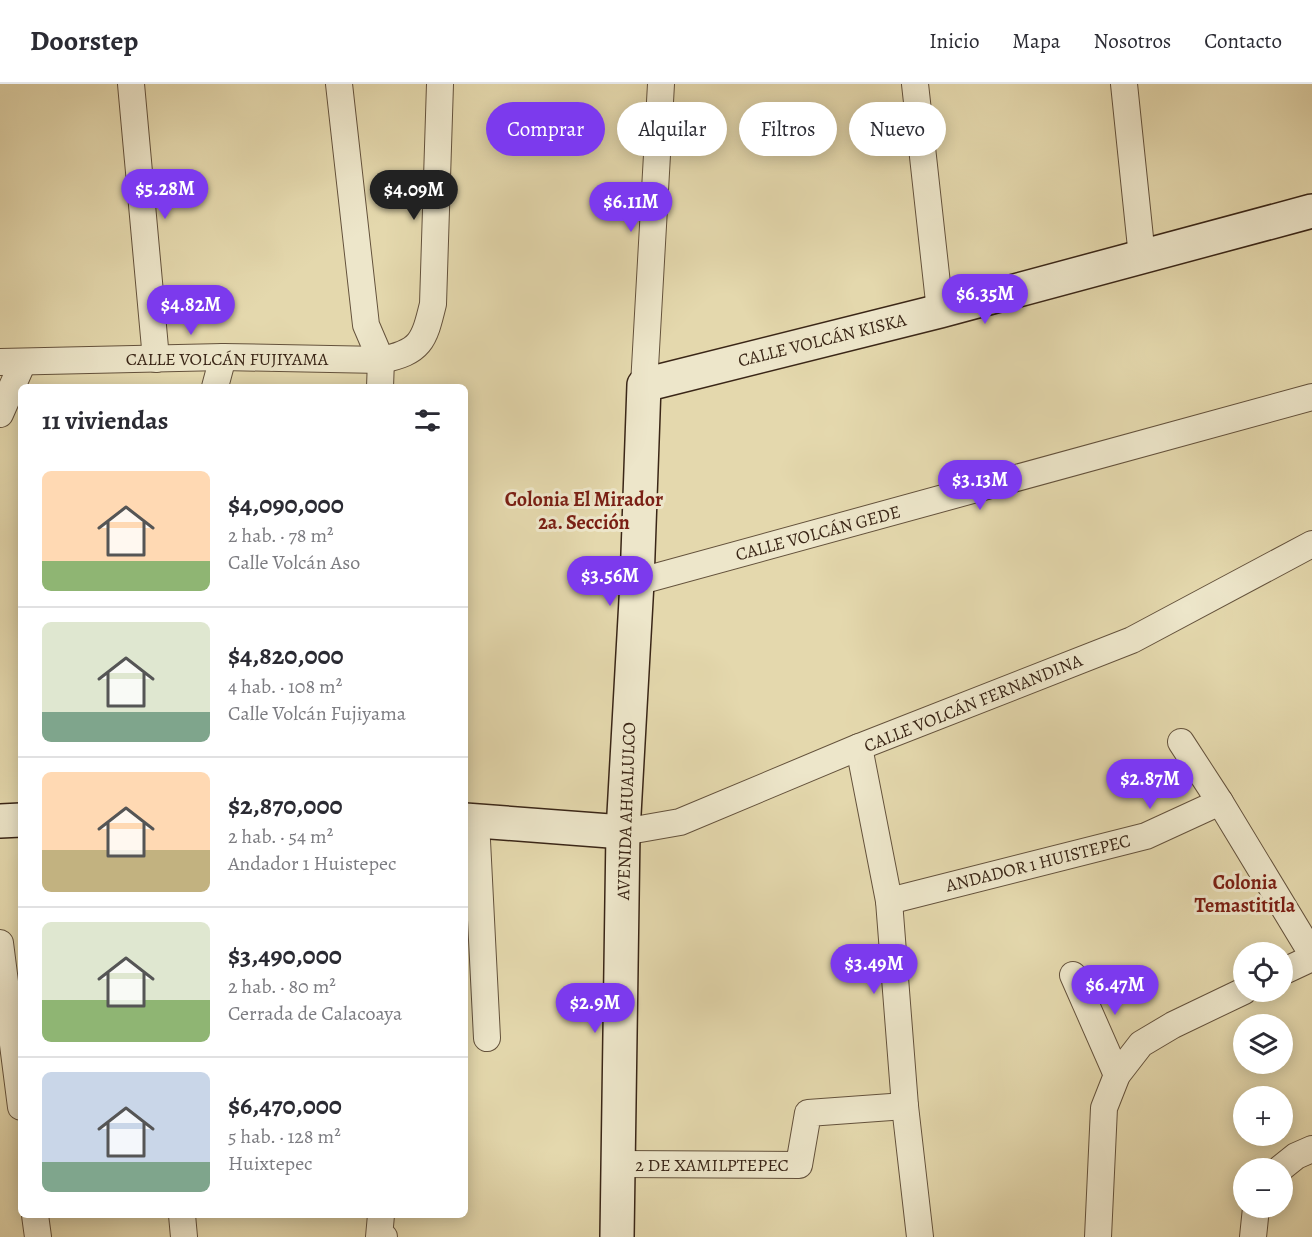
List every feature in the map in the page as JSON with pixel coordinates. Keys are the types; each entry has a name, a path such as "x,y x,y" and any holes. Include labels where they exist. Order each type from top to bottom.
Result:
{"street":[{"path":"131,84 156,359"},
{"path":"339,84 366,325 381,360 380,384"},
{"name":"CALLE VOLCÁN FUJIYAMA","path":"12,362 223,357 381,360 402,356 417,345 426,332 433,304 440,84"},
{"path":"644,385 661,84"},
{"path":"915,84 940,310"},
{"path":"1124,84 1142,257"},
{"name":"CALLE VOLCÁN KISKA","path":"644,385 940,310 1312,211"},
{"path":"215,384 223,357"},
{"path":"0,414 12,362"},
{"name":"AVENIDA AHUALULCO","path":"617,1237 623,832 637,582 644,385"},
{"name":"CALLE VOLCÁN GEDE","path":"637,582 1312,397"},
{"name":"CALLE VOLCÁN FERNANDINA","path":"623,832 680,822 859,747 1132,640 1312,544"},
{"path":"1181,742 1312,954"},
{"path":"859,747 889,901 905,1106 920,1237"},
{"name":"ANDADOR 1 HUISTEPEC","path":"889,901 1146,836 1220,802"},
{"path":"0,821 18,820"},
{"path":"487,1038 470,820 623,832"},
{"path":"0,943 18,1084"},
{"path":"1293,967 1312,958"},
{"path":"1073,975 1118,1075"},
{"path":"1098,1237 1104,1107 1118,1075 1140,1044 1173,1025 1233,996"},
{"name":"2 DE XAMILPTEPEC","path":"619,1164 799,1165 808,1113 905,1106"},
{"path":"1293,1158 1312,1149"},
{"path":"35,1218 38,1237"},
{"path":"182,1218 184,1237"},
{"path":"381,1218 379,1237 384,1237"},
{"path":"1253,1237 1255,1218"}],"district":[{"name":"Colonia El Mirador 2a. Sección","path":"584,510"},
{"name":"Colonia Temastititla","path":"1245,894"}]}
